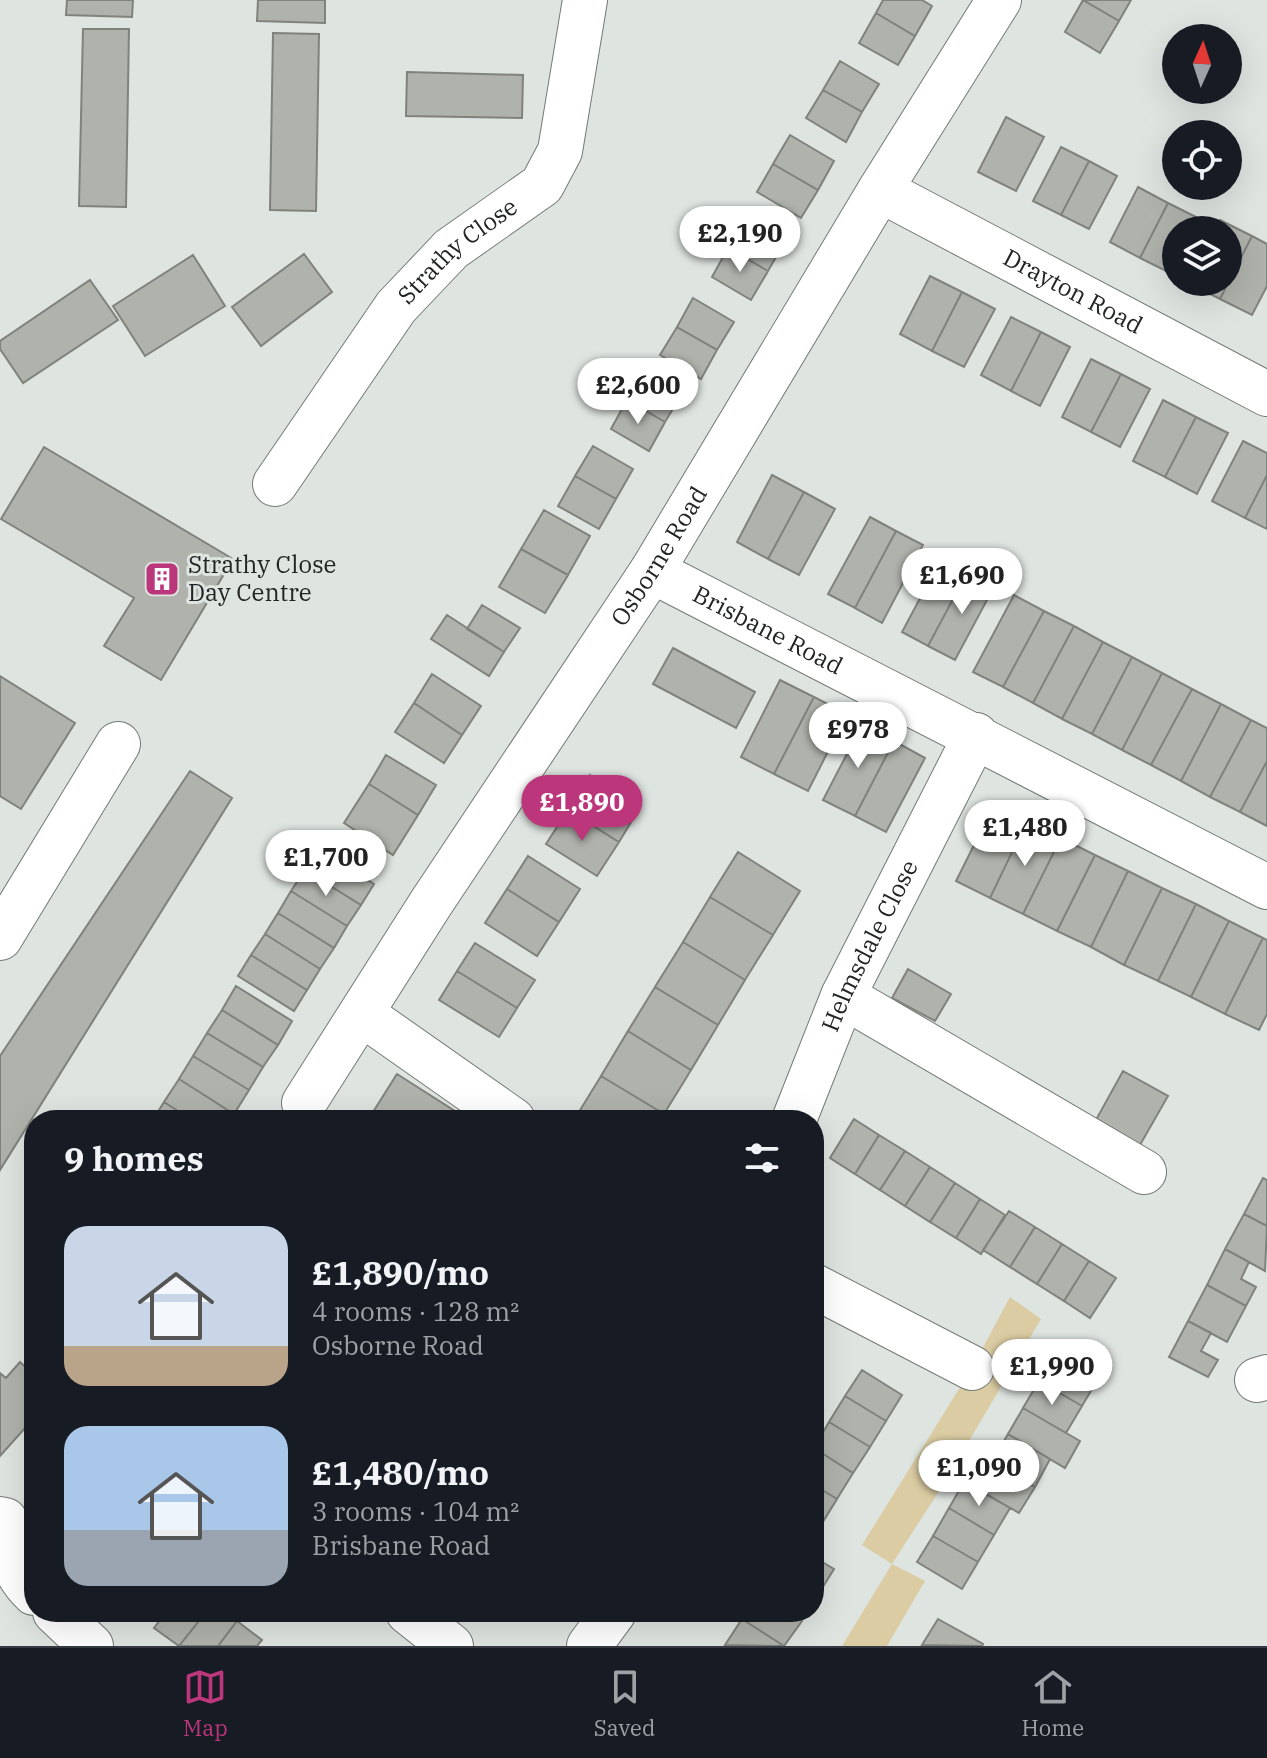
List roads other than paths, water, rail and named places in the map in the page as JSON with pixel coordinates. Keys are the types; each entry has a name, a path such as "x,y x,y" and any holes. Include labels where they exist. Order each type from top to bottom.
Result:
{"street":[{"name":"Strathy Close","path":"275,484 396,307 451,249 542,185 560,151 585,0"},
{"name":"Osborne Road","path":"297,1110 652,571 880,190 999,0"},
{"name":"Drayton Road","path":"880,190 1267,394"},
{"name":"Brisbane Road","path":"652,571 1267,887"},
{"name":"Helmsdale Close","path":"798,1110 843,996 976,735"},
{"path":"0,938 13,890 118,744"},
{"path":"843,996 1144,1172"},
{"path":"362,1014 499,1110"},
{"path":"824,1291 972,1368"},
{"path":"13,1515 8,1553 24,1581"},
{"path":"66,1622 91,1646"},
{"path":"421,1622 451,1646"},
{"path":"589,1646 607,1622"}],"place":[{"name":"Strathy Close Day Centre","path":"162,579"}]}
